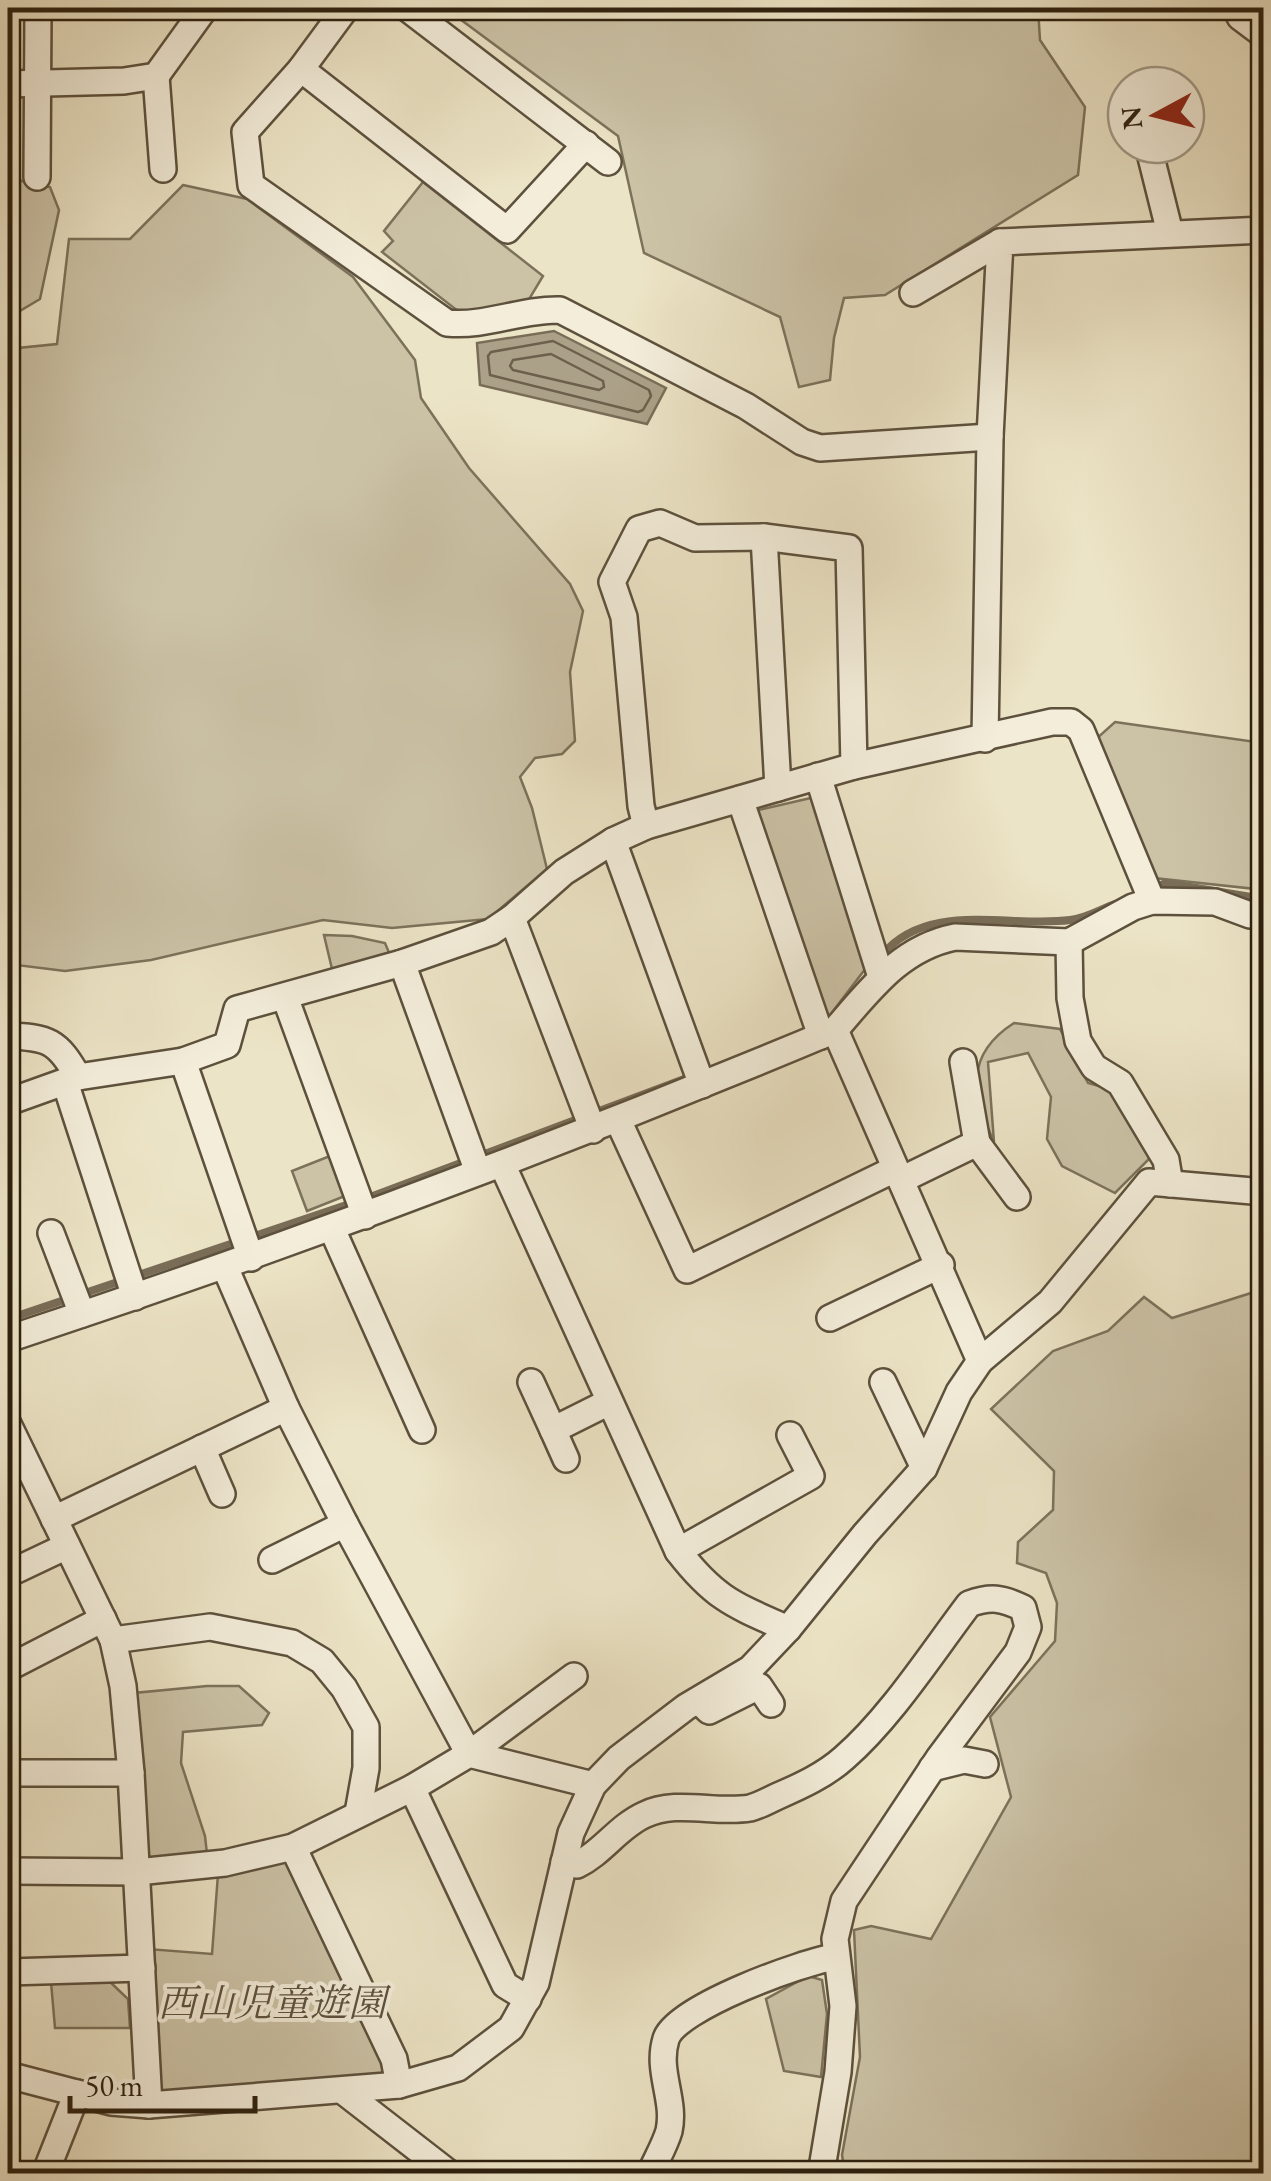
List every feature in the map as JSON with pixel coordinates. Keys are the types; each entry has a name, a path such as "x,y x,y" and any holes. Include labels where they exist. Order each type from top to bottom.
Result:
{"street":[{"path":"37,177 38,8"},
{"path":"163,169 156,76 205,8"},
{"path":"346,8 301,68 245,132 250,185 447,323 471,325 539,310 560,310 746,406 802,442 820,448 990,436"},
{"path":"407,8 608,162"},
{"path":"1236,8 1240,17 1264,35"},
{"path":"301,68 507,230 586,144"},
{"path":"8,84 156,76"},
{"path":"1153,165 1170,233"},
{"path":"913,293 1000,242 1264,230"},
{"path":"985,739 990,436 1000,242"},
{"path":"646,826 624,617 612,582 639,528 660,523 695,538 764,537 849,548 854,766"},
{"path":"764,537 778,788"},
{"path":"8,1102 71,1080 183,1061 227,1045 237,1009 402,963 491,932 564,872 612,841 646,826 854,766 1052,722 1071,722 1081,730 1152,902"},
{"path":"818,776 881,977"},
{"path":"740,799 823,1026 898,1174 980,1362"},
{"path":"612,841 702,1085"},
{"path":"8,1339 332,1229 702,1085 823,1026 910,952 936,940 954,937 1068,942 1133,906 1152,902 1215,902 1250,915 1264,912"},
{"path":"512,918 593,1130"},
{"path":"1068,942 1070,998 1078,1041 1094,1068 1120,1083 1166,1160 1170,1184"},
{"path":"402,963 490,1168 609,1402 678,1551 702,1583 727,1602 788,1629"},
{"path":"285,997 365,1216"},
{"path":"8,1036 42,1037 64,1054 135,1297"},
{"path":"183,1061 251,1258"},
{"path":"963,1062 977,1143 1017,1197"},
{"path":"618,1120 686,1270 898,1174 977,1143"},
{"path":"8,2075 111,2102 149,2106 399,2085 458,2068 512,2028 528,1999 536,1982 571,1833 593,1785 619,1758 698,1700 750,1669 788,1629 924,1468 960,1392 980,1362 1050,1302 1149,1182 1264,1192"},
{"path":"332,1229 422,1430"},
{"path":"50,1233 82,1314"},
{"path":"830,1319 940,1265"},
{"path":"225,1267 286,1408 469,1754 593,1785"},
{"path":"531,1382 566,1459"},
{"path":"883,1382 924,1468"},
{"path":"552,1430 609,1402"},
{"path":"54,1519 286,1408"},
{"path":"8,1424 108,1630 123,1686 149,2106"},
{"path":"678,1551 811,1476 790,1436"},
{"path":"202,1448 222,1494"},
{"path":"272,1560 345,1524"},
{"path":"8,1574 67,1546"},
{"path":"564,1862 577,1865 592,1858 644,1815 668,1808 708,1811 752,1807 806,1784 844,1759 970,1604 988,1597 1002,1598 1022,1608 1028,1627 1026,1638 932,1768 844,1901 835,1939 844,2006 838,2072 821,2174"},
{"path":"8,1668 108,1630 210,1627 292,1644 322,1661 344,1688 366,1727 366,1768 358,1813"},
{"path":"8,1872 137,1872 225,1863 293,1846 412,1788 469,1754 574,1676"},
{"path":"698,1700 709,1711 760,1686 771,1704"},
{"path":"932,1768 964,1760 985,1764"},
{"path":"8,1774 131,1773"},
{"path":"412,1788 505,1985 528,1999"},
{"path":"293,1846 394,2059 399,2085"},
{"path":"650,2174 669,2130 670,2113 661,2068 666,2035 686,2015 707,2004 814,1960 836,1957"},
{"path":"8,1972 142,1968"},
{"path":"343,2090 450,2174"},
{"path":"45,2174 77,2092"}],"green space":[{"path":"445,8 1038,8 1040,40 1085,107 1078,175 885,295 844,298 834,338 830,380 799,387 780,317 644,253 618,136"},
{"path":"8,178 50,187 59,210 40,299 8,318"},
{"path":"423,182 543,276 528,301 463,315 382,252 393,241 384,231"},
{"path":"183,185 247,199 353,277 415,360 421,398 469,468 570,584 583,611 570,672 575,741 562,754 535,758 520,777 547,869 488,919 392,928 323,920 151,960 65,971 8,964 8,349 57,344 69,239 130,239"},
{"path":"1115,722 1263,743 1256,889 1154,878 1095,740"},
{"path":"815,797 869,964 827,1019 754,811"},
{"path":"324,935 385,943 390,955 332,969"},
{"path":"1014,1023 1060,1029 1088,1083 1113,1090 1152,1156 1115,1193 1062,1166 1047,1139 1051,1097 1028,1053 988,1062 994,1142 981,1108 977,1076 987,1048"},
{"path":"335,1154 345,1196 307,1211 292,1171"},
{"path":"1263,1284 1263,2173 845,2173 842,2155 860,2057 854,1930 871,1926 931,1939 1011,1797 990,1717 1055,1641 1057,1603 1046,1573 1017,1563 1018,1542 1053,1510 1054,1471 991,1409 1053,1351 1108,1331 1144,1297 1172,1318 1251,1293"},
{"path":"239,1686 269,1713 262,1725 183,1732 181,1763 205,1836 207,1854 145,1860 134,1693"},
{"name":"西山児童遊園","path":"291,1858 388,2073 158,2094 148,1949 212,1954 218,1874"},
{"path":"808,1976 822,1980 827,2014 821,2077 784,2071 766,1999"},
{"path":"108,1980 128,1999 130,2028 55,2028 51,1982"}],"water":[{"path":"554,331 666,388 647,424 480,385 477,343"}],"waterway":[{"path":"1151,889 1166,883 1264,896"},
{"path":"882,955 901,938 922,927 970,920 1070,920 1115,904"},
{"path":"8,1319 373,1196 687,1078"}]}
